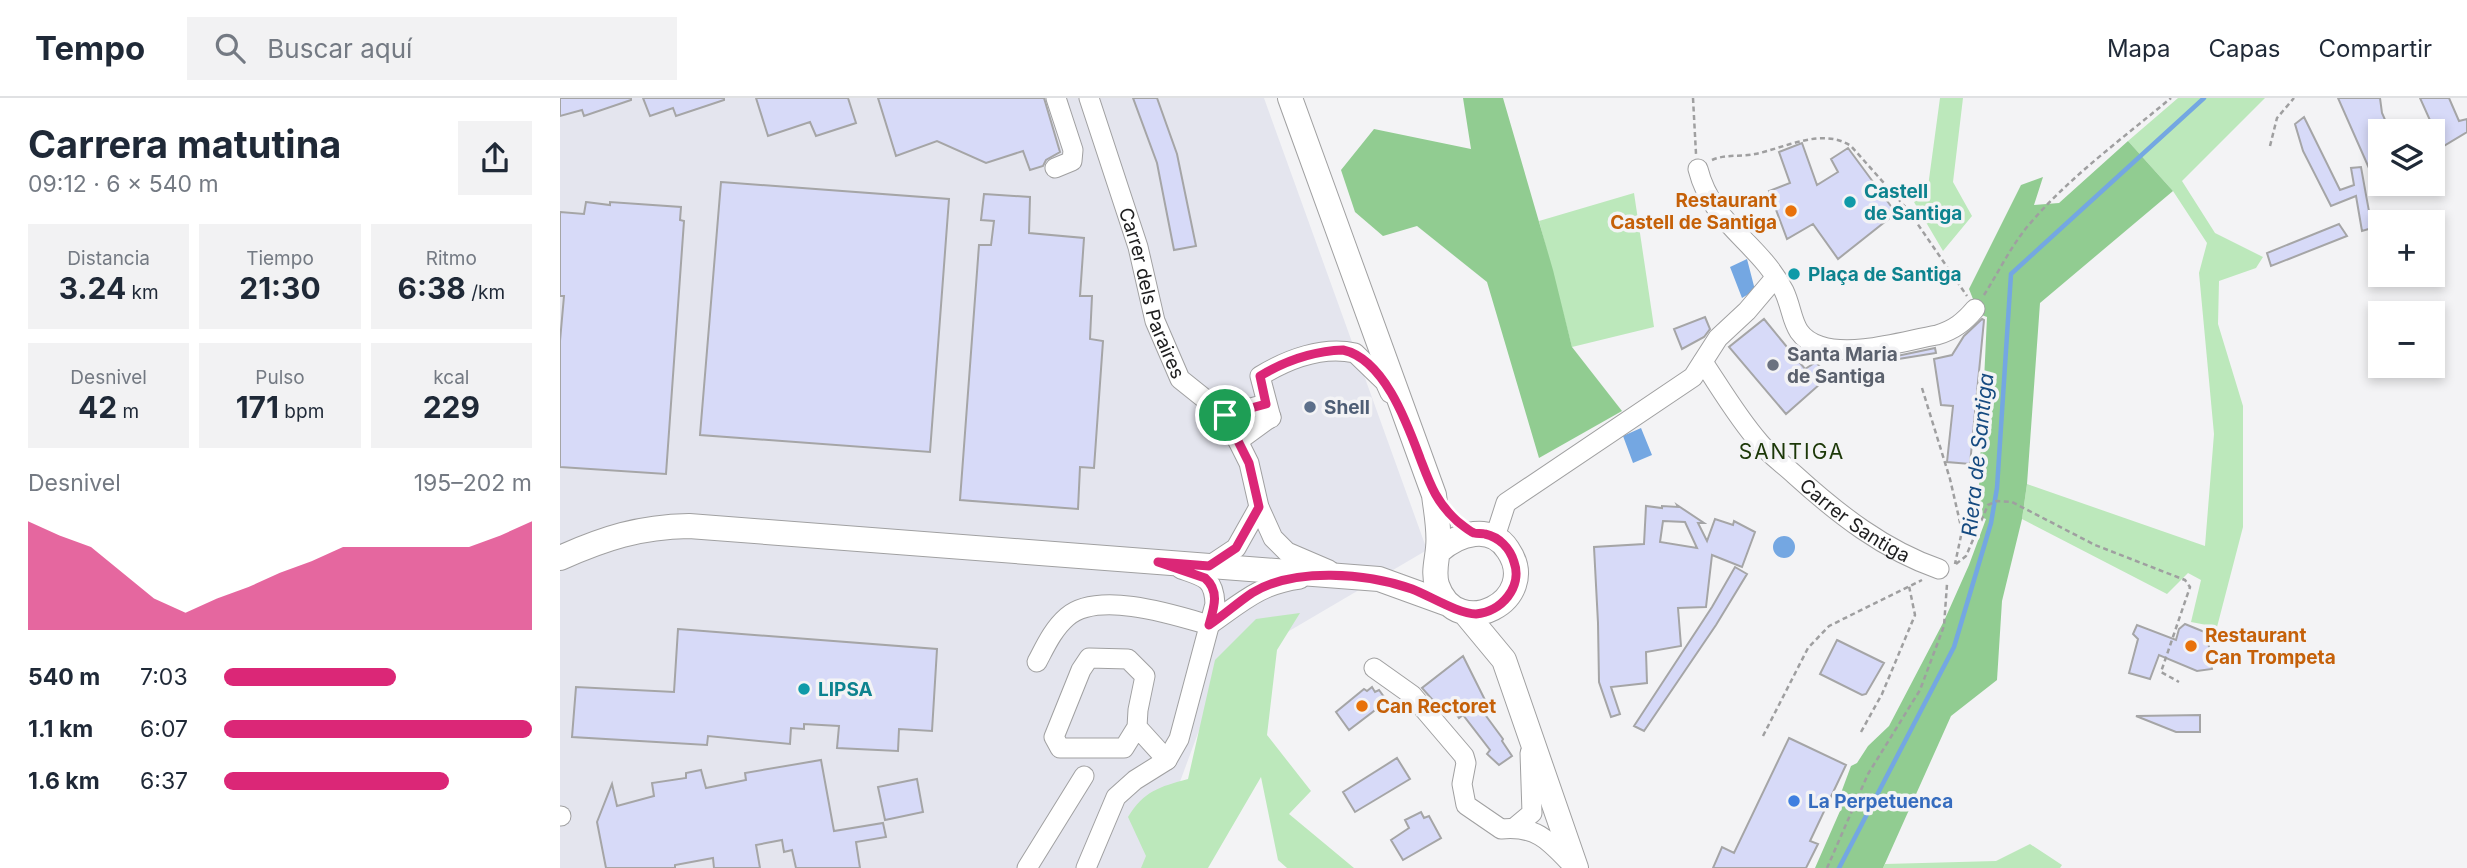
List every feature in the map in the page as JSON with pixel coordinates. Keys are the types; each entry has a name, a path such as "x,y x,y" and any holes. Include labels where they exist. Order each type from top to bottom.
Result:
{"main road":[{"path":"1290,98 1434,495 1437,584 1504,660"},
{"path":"560,558 598,541 632,531 661,526 689,526 1367,578 1457,608 1486,612 1502,603 1512,592 1516,575 1515,562 1507,548 1458,522 1434,495"},
{"path":"1367,578 1415,569 1449,542 1484,535"},
{"path":"1502,603 1500,614 1504,660 1576,868"}],"street":[{"path":"1055,168 1072,161 1073,150 1056,98"},
{"name":"Carrer dels Paraires","path":"1089,98 1138,247 1155,321 1180,379 1225,415 1249,463 1259,507 1273,538 1287,552 1314,565 1367,578"},
{"path":"1698,169 1713,206 1775,278 1788,301 1793,324 1802,336 1821,347 1854,350 1937,335 1964,322 1975,309"},
{"path":"1484,535 1506,503 1693,377 1718,338 1747,311 1775,278"},
{"path":"1269,413 1260,376 1275,366 1323,351 1343,350 1355,353 1385,382 1409,427"},
{"name":"Carrer Santiga","path":"1703,362 1760,443 1800,480 1837,512 1880,542 1920,563 1940,570"},
{"path":"1225,415 1269,413"},
{"path":"1238,442 1269,413"},
{"path":"1209,566 1236,548 1259,507"},
{"path":"1086,868 1116,797 1135,779 1167,760 1179,739 1215,604 1214,590 1205,578 1158,562"},
{"path":"1209,625 1252,593 1270,585 1329,575"},
{"path":"1037,662 1051,637 1068,616 1088,607 1107,604 1172,614 1209,625"},
{"path":"1138,727 1124,748 1059,748 1054,737 1081,670 1089,658 1128,659 1145,676 1138,710 1138,727 1167,760"},
{"path":"1374,668 1412,695 1464,756 1466,764 1462,784 1466,805 1501,829 1514,828 1543,835 1576,868"},
{"path":"1514,828 1532,813 1527,724"},
{"path":"1027,868 1084,776"}],"path":[{"path":"1693,98 1698,169 1715,158 1756,154 1801,140 1821,139 1844,142 1851,146 1908,210 1975,309 2026,228 2064,188 2171,98"},
{"path":"2270,146 2277,118 2294,98"},
{"path":"1922,388 1950,479 1962,531 1940,570"},
{"path":"1763,736 1808,648 1829,626 1966,556 1989,505 1997,501 2012,502 2095,545 2185,580 2190,586 2161,673 2179,682"},
{"path":"1827,868 1868,774 1920,690 1944,626 1947,582 1940,570"},
{"path":"1861,732 1882,694 1915,615 1909,586"}],"shaded area":[{"path":"560,98 1264,98 1427,550 1221,671 1148,868 560,868"}],"green space":[{"path":"1463,98 1503,98 1553,270 1572,347 1622,411 1539,458 1487,282 1417,226 1383,236 1355,212 1341,170 1374,129 1471,149"},
{"path":"1940,98 1963,98 1953,182 1972,216 1943,251 1914,202 1927,194"},
{"path":"2178,98 2265,98 2182,181 2215,233 2263,257 2256,268 2219,281 2218,324 2243,406 2243,527 2217,627 2191,622 2201,580 2188,573 2167,594 2022,519 2027,484 2205,546 2214,434 2199,273 2207,243 2173,191 2128,141"},
{"path":"2128,141 2173,191 2040,303 2027,484 2022,519 2002,601 1997,680 1951,716 1883,868 1815,868 1840,811 1838,801 1851,766 1857,763 1868,746 1889,726 1944,621 1986,519 1973,514 1979,487 1987,317 1979,314 1969,289 2021,185 2043,177 2034,205 2059,203"},
{"path":"1634,193 1654,327 1572,347 1539,221"},
{"path":"1300,613 1277,650 1267,735 1311,791 1289,814 1354,868 1287,868 1278,860 1261,777 1208,868 1141,868 1146,856 1128,817 1140,801 1153,791 1188,779 1215,660 1256,619"},
{"path":"2030,844 2062,865 2060,868 1883,868 1885,864 1996,861"}],"water":[{"path":"1747,259 1755,290 1742,298 1730,267"},
{"path":"1641,428 1652,455 1633,463 1623,436"},
{"path":"1784,536 1792,539 1795,547 1792,555 1784,558 1776,555 1773,547 1776,539"}],"building":[{"path":"560,98 631,100 584,116 582,110 560,116"},
{"path":"643,98 724,100 676,116 673,108 650,116"},
{"path":"756,98 848,98 856,123 816,136 810,122 768,136"},
{"path":"878,98 1044,98 1060,152 1046,160 1043,166 1030,170 1023,151 986,163 937,141 896,156"},
{"path":"1133,98 1157,98 1177,154 1196,246 1174,250 1157,163"},
{"path":"2338,98 2380,98 2385,119 2368,119 2368,166"},
{"path":"2420,98 2449,98 2459,121 2467,119 2467,132 2445,145 2445,119 2429,119"},
{"path":"2304,117 2340,190 2354,185 2351,168 2361,167 2369,210 2368,229 2362,231 2356,196 2331,206 2303,151 2295,124"},
{"name":"Castell de Santiga","path":"1802,143 1817,185 1838,172 1831,159 1848,148 1896,213 1838,259 1813,224 1787,239 1769,191 1790,183 1779,152"},
{"path":"721,182 949,199 930,452 700,435"},
{"path":"984,194 1030,197 1029,233 1084,238 1080,296 1092,296 1090,339 1103,341 1094,468 1080,467 1078,509 960,500 979,245 991,245 994,221 981,220"},
{"path":"586,202 681,207 680,220 684,221 666,474 560,467 560,341 564,296 560,296 560,212 584,214"},
{"path":"2339,224 2347,236 2271,266 2267,253"},
{"path":"1705,317 1710,329 1704,337 1682,349 1674,329"},
{"name":"Santa Maria de Santiga","path":"1764,319 1805,369 1816,362 1828,377 1786,414 1729,347"},
{"path":"1982,319 1970,464 1947,462 1953,406 1941,405 1934,359 1952,355 1964,336"},
{"path":"1935,348 1936,353 1892,360 1892,357"},
{"path":"1677,505 1704,523 1698,523 1707,541 1715,519 1733,525 1734,521 1755,532 1742,567 1712,555 1706,607 1678,608 1681,646 1646,652 1647,683 1611,687 1620,714 1611,717 1599,682 1594,547 1644,544 1646,506 1678,507","holes":["1663,521 1685,522 1697,548 1660,542"]},
{"path":"1735,567 1747,574 1716,625 1644,731 1634,726 1712,607"},
{"path":"2185,624 2207,633 2212,669 2197,671 2159,655 2150,679 2129,673 2138,639 2133,634 2137,625 2176,640 2179,629"},
{"name":"LIPSA","path":"678,629 937,649 932,731 899,729 898,751 837,748 839,726 804,724 804,729 791,728 790,744 708,736 707,745 572,737 576,687 674,692"},
{"path":"1837,640 1884,663 1866,694 1862,695 1820,674"},
{"path":"1463,656 1485,700 1478,705 1512,756 1499,765 1487,754 1490,750 1463,715 1459,718 1453,709 1446,715 1422,688"},
{"name":"Can Rectoret","path":"1372,687 1375,692 1379,690 1387,701 1349,730 1336,712 1364,689 1367,691"},
{"path":"2200,715 2200,732 2176,732 2136,716"},
{"name":"La Perpetuenca","path":"1789,738 1846,765 1810,841 1818,844 1806,868 1713,868 1722,847 1734,853"},
{"path":"1397,758 1410,779 1355,812 1343,792"},
{"path":"821,760 834,831 883,823 886,837 856,842 860,868 796,868 792,850 784,852 782,840 756,845 760,868 714,868 713,858 675,865 675,868 606,868 597,822 612,784 617,806 654,796 652,783 686,778 686,773 701,770 706,788 746,780 745,773"},
{"path":"917,779 923,812 885,820 878,787"},
{"path":"1421,812 1424,818 1429,816 1441,838 1403,860 1391,840 1409,828 1405,820"}],"waterway":[{"name":"Riera de Santiga","path":"1839,868 1954,647 1991,523 1997,488 2011,274 2204,98"}],"place":[{"name":"Castell de Santiga","path":"1850,202"},
{"name":"Restaurant Castell de Santiga","path":"1791,211"},
{"name":"Plaça de Santiga","path":"1794,274"},
{"name":"Santa Maria de Santiga","path":"1773,365"},
{"name":"Shell","path":"1310,407"},
{"name":"Restaurant Can Trompeta","path":"2191,646"},
{"name":"LIPSA","path":"804,689"},
{"name":"Can Rectoret","path":"1362,706"},
{"name":"La Perpetuenca","path":"1794,801"}],"district":[{"name":"SANTIGA","path":"1792,452"}],"route":[{"path":"1343,350 1355,353 1385,382 1409,427 1434,495 1458,522 1473,533 1495,537 1507,548 1515,562 1516,575 1512,592 1493,609 1476,614 1465,613 1412,589 1379,579 1329,575 1270,585 1252,593 1209,625 1215,604 1214,590 1210,583 1205,578 1158,562 1209,566 1236,548 1259,507 1249,463 1225,415 1266,404 1260,376 1275,366 1323,351 1343,350"}]}
